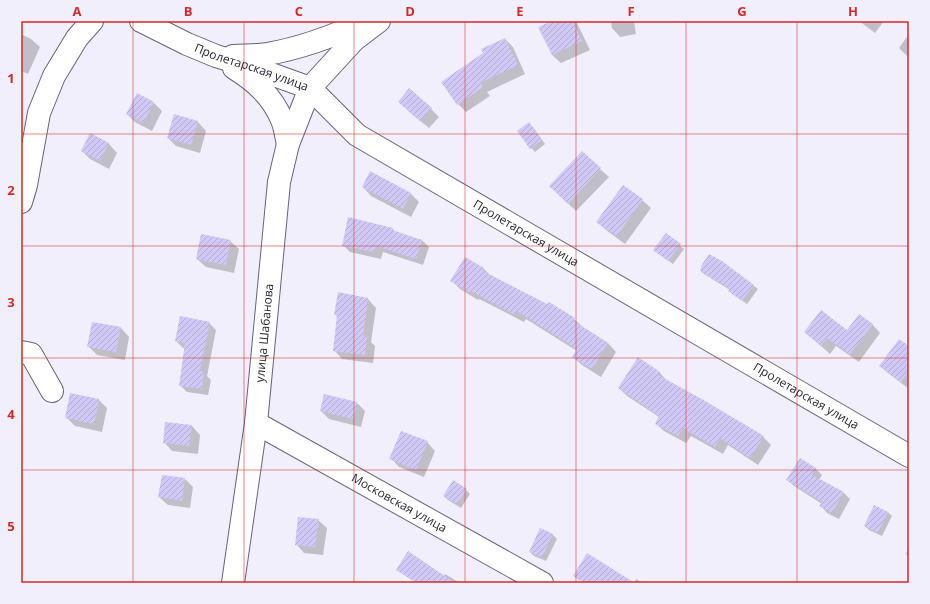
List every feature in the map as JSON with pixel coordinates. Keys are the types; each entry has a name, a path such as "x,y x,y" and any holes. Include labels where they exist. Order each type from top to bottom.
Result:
{"street":[{"path":"21,202 26,185 39,113 54,76 77,38 92,21"},
{"name":"Пролетарская улица","path":"141,21 187,44 216,56 310,88 357,135 909,456"},
{"path":"216,56 266,54 308,45 366,21"},
{"path":"310,88 354,40 379,21"},
{"path":"216,56 251,78 269,97 282,120 288,144"},
{"name":"улица Шабанова","path":"233,583 256,423 279,182 288,144 310,88"},
{"path":"21,352 31,354 52,391"},
{"name":"Московская улица","path":"256,423 542,583"}],"building":[{"path":"552,21 573,21 582,41 552,55 538,27"},
{"path":"505,38 518,65 480,83 483,87 457,105 441,82 483,53 481,49"},
{"path":"409,88 432,108 420,121 398,102"},
{"path":"137,93 154,102 143,123 126,114"},
{"path":"174,114 198,121 191,145 167,138"},
{"path":"529,122 542,140 530,149 517,131"},
{"path":"90,133 109,143 100,161 81,151"},
{"path":"582,151 601,168 568,204 549,186"},
{"path":"370,171 411,193 403,209 362,187"},
{"path":"623,185 643,199 617,236 596,222"},
{"path":"348,217 393,228 392,230 422,240 416,259 376,246 374,252 342,246"},
{"path":"666,233 681,244 668,261 653,250"},
{"path":"201,234 231,240 226,265 196,259"},
{"path":"709,254 722,261 754,285 742,301 728,291 730,289 701,272 701,266"},
{"path":"465,257 484,268 483,271 547,304 549,302 575,318 573,321 608,343 592,369 572,357 577,349 517,311 515,315 471,291 470,293 450,281"},
{"path":"338,292 368,298 363,336 367,337 365,355 333,351 337,315 334,315"},
{"path":"821,310 847,330 859,314 873,324 850,354 827,338 821,346 804,332"},
{"path":"180,316 210,322 200,371 204,372 202,389 179,386 185,343 175,341"},
{"path":"92,322 121,327 116,352 87,347"},
{"path":"899,339 909,346 909,371 901,382 879,366"},
{"path":"638,357 660,372 658,375 764,436 750,458 720,438 715,447 683,428 678,436 655,424 659,416 618,388"},
{"path":"70,393 99,399 94,424 65,418"},
{"path":"324,394 357,402 353,419 320,411"},
{"path":"165,422 192,425 189,446 163,443"},
{"path":"401,431 428,441 416,470 389,459"},
{"path":"800,458 816,468 812,475 844,492 832,513 819,506 822,502 786,480"},
{"path":"162,475 185,478 182,501 158,497"},
{"path":"453,480 467,489 457,504 443,496"},
{"path":"874,505 888,512 878,533 864,526"},
{"path":"298,517 319,519 315,547 295,545"},
{"path":"540,528 553,534 542,558 529,552"},
{"path":"408,551 455,583 417,583 396,570"},
{"path":"587,553 635,583 584,583 573,576"}]}
